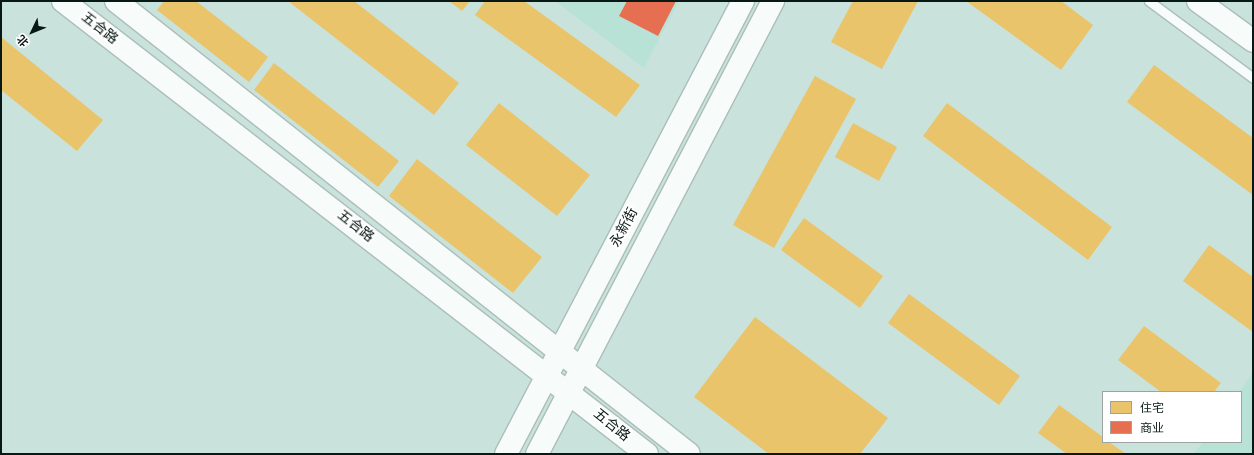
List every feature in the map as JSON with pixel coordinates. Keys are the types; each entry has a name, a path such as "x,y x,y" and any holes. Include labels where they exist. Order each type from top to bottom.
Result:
{"street":[{"name":"五合路","path":"62,1 569,392 647,454"},
{"name":"五合路","path":"116,1 561,350 689,454"},
{"name":"永新街","path":"506,454 743,1"},
{"name":"永新街","path":"537,454 773,1"},
{"path":"1198,1 1253,41"}],"lane":[{"path":"1149,1 1253,78"}],"shaded area":[{"path":"555,1 679,1 644,68"},
{"path":"1253,372 1253,454 1194,454 1202,443 1242,443 1242,391 1240,391"}],"building: 住宅":[{"path":"164,1 196,1 268,57 249,82 157,10"},
{"path":"288,1 354,1 459,83 434,115"},
{"path":"449,1 470,1 462,11"},
{"path":"485,1 524,1 640,85 616,117 475,15"},
{"path":"853,1 918,1 882,69 831,42"},
{"path":"966,1 1061,1 1093,25 1061,70"},
{"path":"1,37 103,120 77,151 1,90"},
{"path":"274,63 399,161 378,187 254,90"},
{"path":"1154,65 1253,138 1253,195 1127,102"},
{"path":"815,76 856,99 774,248 733,225"},
{"path":"499,103 590,175 557,216 466,145"},
{"path":"947,103 1112,227 1088,260 923,136"},
{"path":"853,123 897,147 879,181 835,157"},
{"path":"417,159 542,257 513,293 389,196"},
{"path":"804,218 883,276 860,308 781,250"},
{"path":"1209,245 1253,277 1253,332 1183,281"},
{"path":"909,294 1020,376 999,405 888,323"},
{"path":"755,317 888,418 860,454 769,454 694,397"},
{"path":"1144,326 1221,383 1215,391 1160,391 1118,360"},
{"path":"1059,405 1102,436 1102,443 1110,443 1126,454 1067,454 1038,433"}],"building: 商业":[{"path":"627,1 676,1 658,36 619,16"}]}
